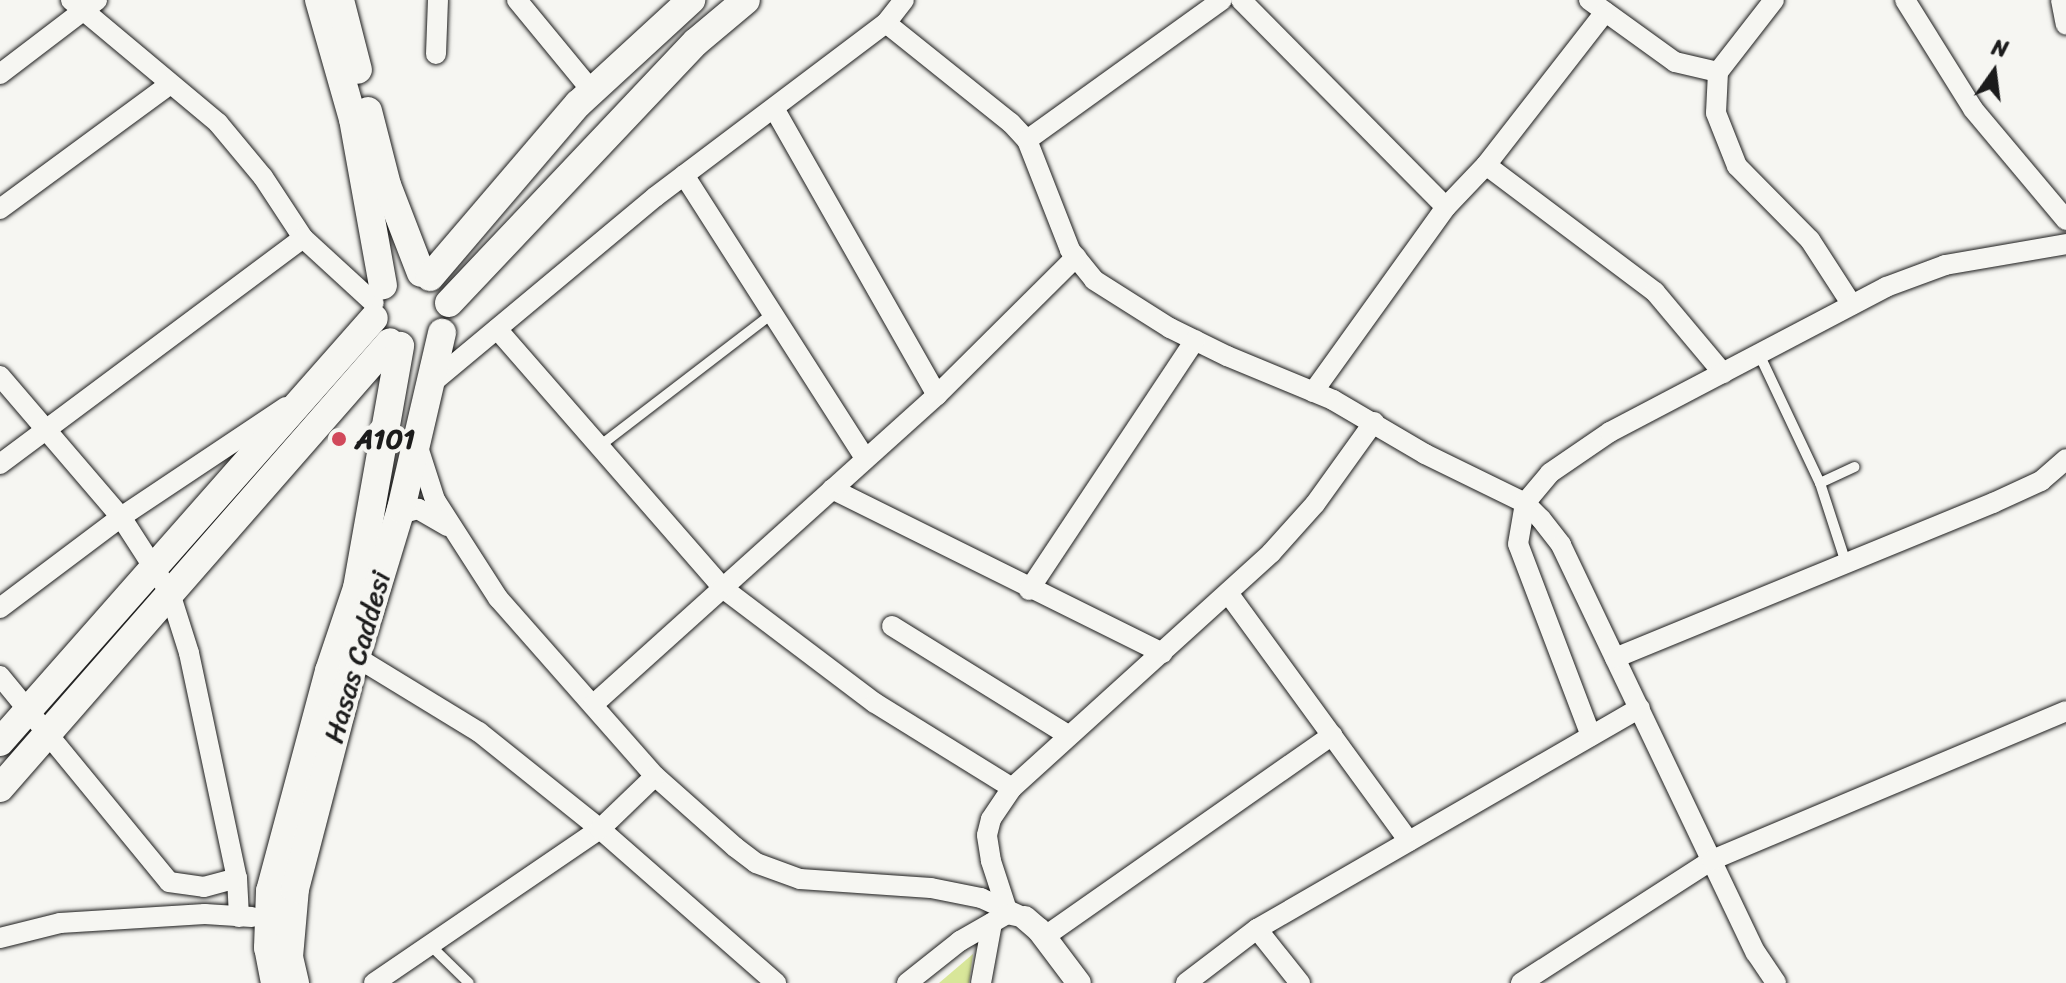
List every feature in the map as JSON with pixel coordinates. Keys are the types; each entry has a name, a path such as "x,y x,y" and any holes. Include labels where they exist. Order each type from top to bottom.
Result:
{"main road":[{"path":"319,0 353,119 379,330 395,344 414,348 429,344 442,333 449,316 449,303 439,284 426,275 387,185 340,0"},
{"path":"426,275 592,91 691,0"},
{"path":"449,303 696,42 746,0"},
{"path":"0,742 310,391 401,274 426,275"},
{"name":"Hasas Caddesi","path":"295,983 289,957 295,889 356,657 397,524 442,333"},
{"path":"0,788 170,593 395,344"},
{"name":"Hasas Caddesi","path":"275,983 268,948 268,916 285,823 357,588 395,344"}],"street":[{"path":"436,54 438,0"},
{"path":"427,387 684,175 775,110 886,23 904,0"},
{"path":"1027,140 1222,0"},
{"path":"1241,0 1446,207"},
{"path":"1774,0 1718,72 1716,113 1737,166 1810,240 1852,305"},
{"path":"1905,0 1973,109 2066,220"},
{"path":"2061,0 2066,25"},
{"path":"520,1 592,91"},
{"path":"0,74 83,3 170,84 218,123 263,177 303,238 377,302"},
{"path":"1313,392 1446,207 1486,165 1597,6 1675,62 1718,72"},
{"path":"886,23 1011,123 1027,140 1076,257 1094,280 1128,304 1195,340 1374,422 1425,454 1525,503 1561,545 1756,953 1776,983"},
{"path":"0,209 170,84"},
{"path":"775,110 937,395"},
{"path":"1486,165 1655,292 1723,373"},
{"path":"684,175 865,458"},
{"path":"0,464 303,238"},
{"path":"1591,736 1518,544 1525,503 1550,473 1610,432 1886,287 1945,265 2066,244"},
{"path":"594,704 937,395 1076,257"},
{"path":"497,329 724,589 875,703 1012,788"},
{"path":"1029,590 1195,340"},
{"path":"0,376 121,517 170,593 189,653 237,878 239,917"},
{"path":"0,608 121,517 310,391"},
{"path":"981,983 1008,917 991,861 987,835 991,819 1012,788 1271,553 1315,504 1374,422"},
{"path":"416,440 435,500 498,598 655,776 735,847 775,872 800,879 931,888 981,898 1044,937 1079,983"},
{"path":"1615,658 2041,481 2066,459"},
{"path":"832,489 1029,590 1162,653"},
{"path":"397,524 404,513 418,509 453,531"},
{"path":"1228,593 1409,841"},
{"path":"892,626 1068,735"},
{"path":"356,657 479,732 600,829 776,983"},
{"path":"0,676 169,882 204,887 237,878"},
{"path":"1186,983 1257,929 1640,708"},
{"path":"1521,983 1712,860 2066,711"},
{"path":"1044,937 1332,735"},
{"path":"374,983 600,829 655,776"},
{"path":"0,938 60,923 205,914 268,916"},
{"path":"907,983 960,941 1008,917"},
{"path":"1257,929 1300,983"}],"lane":[{"path":"601,445 773,313"},
{"path":"1759,354 1820,483 1846,563"},
{"path":"1820,483 1854,467"},
{"path":"430,945 469,983"}],"green space":[{"path":"973,954 969,983 939,983"}],"place":[{"name":"A101","path":"339,439"}]}
